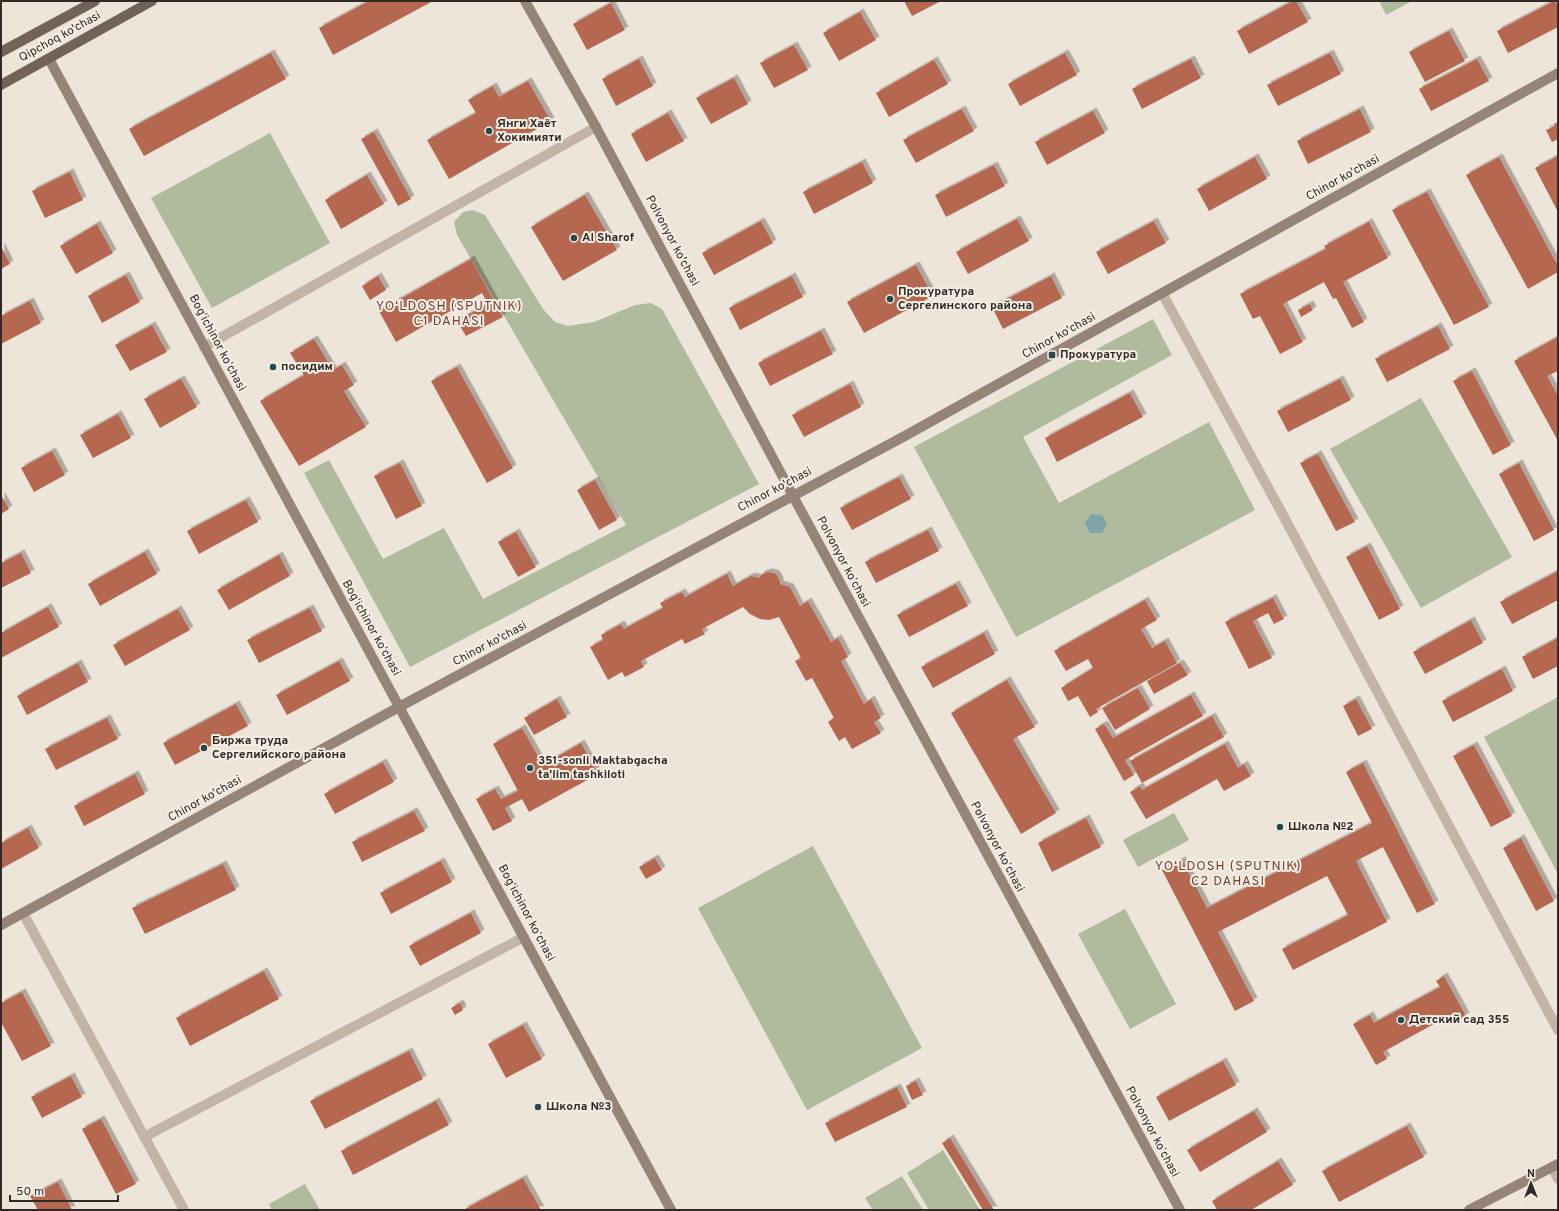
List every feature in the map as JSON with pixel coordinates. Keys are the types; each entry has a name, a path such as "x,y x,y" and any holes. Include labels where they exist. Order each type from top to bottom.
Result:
{"main road":[{"name":"Qipchoq ko'chasi","path":"1,52 95,1"},
{"name":"Qipchoq ko'chasi","path":"1,85 152,1"}],"street":[{"name":"Polvonyor ko'chasi","path":"525,1 596,127 793,496"},
{"name":"Bogʻichinor koʻchasi","path":"49,59 671,1210"},
{"name":"Chinor ko'chasi","path":"1,925 399,707 903,437 1558,73"},
{"path":"204,347 596,127"},
{"path":"1162,293 1284,517 1558,1030"},
{"name":"Polvonyor koʻchasi","path":"793,496 1180,1210"},
{"path":"23,913 184,1210"},
{"path":"144,1136 524,937"},
{"path":"1469,1210 1555,1166 1558,1179"}],"green space":[{"path":"1379,1 1412,1 1386,15"},
{"path":"270,133 330,243 212,308 151,198"},
{"path":"473,210 485,215 543,309 555,322 568,326 594,322 635,305 651,303 662,309 759,484 410,667 304,473 329,460 383,559 444,528 483,599 626,525 457,235 454,222 463,212"},
{"path":"1153,319 1172,355 1023,437 1059,503 1209,422 1255,510 1016,637 914,447"},
{"path":"1421,398 1512,557 1421,608 1330,449"},
{"path":"1558,697 1558,874 1484,737"},
{"path":"1174,813 1189,840 1138,867 1123,840"},
{"path":"813,846 922,1048 807,1110 698,908"},
{"path":"1125,909 1176,1004 1130,1029 1078,934"},
{"path":"943,1150 980,1210 929,1210 907,1173"},
{"path":"902,1176 923,1210 873,1210 865,1198"},
{"path":"305,1184 320,1210 272,1210 269,1204"}],"water":[{"path":"1091,514 1102,515 1107,524 1102,533 1090,533 1085,523"}],"building":[{"path":"369,1 433,1 333,55 319,28"},
{"path":"904,1 941,1 912,16"},
{"path":"1293,1 1296,1 1308,22 1249,54 1237,31"},
{"path":"1554,1 1558,7 1558,27 1508,53 1497,31"},
{"path":"611,3 625,30 587,50 573,24"},
{"path":"860,12 876,40 839,61 823,33"},
{"path":"1449,31 1465,61 1425,82 1409,52"},
{"path":"794,45 808,70 774,88 760,63"},
{"path":"271,53 286,79 144,156 129,129"},
{"path":"1065,53 1077,75 1020,106 1008,84"},
{"path":"1330,53 1341,74 1278,106 1267,85"},
{"path":"639,59 653,86 616,106 602,79"},
{"path":"1191,59 1201,78 1142,109 1132,89"},
{"path":"1477,59 1489,81 1431,111 1419,89"},
{"path":"934,60 948,84 889,117 876,93"},
{"path":"734,78 748,104 711,124 696,98"},
{"name":"Янги Хаёт Хокимияти","path":"528,81 551,121 449,179 427,140 476,113 468,100 493,86 499,97"},
{"path":"962,109 974,131 916,163 903,140"},
{"path":"1360,109 1371,132 1308,164 1297,141"},
{"path":"1093,111 1105,133 1047,165 1035,142"},
{"path":"668,113 684,141 646,162 631,134"},
{"path":"1558,122 1558,139 1552,142 1546,130 1555,126 1554,124"},
{"path":"374,132 411,199 398,206 361,139"},
{"path":"1558,156 1558,212 1535,168"},
{"path":"1255,157 1267,179 1209,211 1197,189"},
{"path":"1499,157 1558,266 1558,272 1528,289 1466,175"},
{"path":"862,162 873,183 814,214 803,192"},
{"path":"994,165 1005,186 946,217 935,195"},
{"path":"70,172 83,200 45,218 32,191"},
{"path":"367,175 384,204 341,229 325,200"},
{"path":"1427,192 1489,307 1454,325 1392,210"},
{"path":"585,195 617,250 563,281 531,227"},
{"path":"1017,219 1029,241 968,274 956,252"},
{"path":"761,221 773,243 714,275 702,253"},
{"path":"1154,221 1166,243 1108,274 1096,252"},
{"path":"1369,222 1388,258 1343,282 1364,322 1352,328 1336,298 1333,299 1324,282 1283,304 1303,342 1280,354 1260,316 1253,319 1240,294 1326,249 1324,246"},
{"path":"97,224 113,253 76,274 60,246"},
{"path":"1,246 10,264 1,269"},
{"path":"471,259 503,317 466,336 457,321 488,304 482,293 396,342 379,311"},
{"name":"Прокуратура Сергелинского района","path":"916,265 933,296 864,333 847,302"},
{"path":"126,275 140,302 102,323 88,296"},
{"path":"378,276 386,290 370,300 362,286"},
{"path":"792,276 803,297 740,330 729,308"},
{"path":"1051,276 1062,298 1003,329 992,307"},
{"path":"30,301 41,323 1,344 1,316"},
{"path":"1310,304 1313,310 1301,317 1298,310"},
{"path":"152,325 167,352 130,371 115,345"},
{"path":"1438,326 1450,349 1387,382 1375,359"},
{"path":"821,331 833,354 770,386 758,363"},
{"path":"1558,337 1558,371 1547,376 1558,396 1558,441 1514,361"},
{"path":"314,339 333,370 342,365 354,385 344,391 366,427 299,466 260,401 304,375 290,353"},
{"path":"457,367 513,468 487,483 431,381"},
{"path":"1472,371 1511,445 1493,455 1453,381"},
{"path":"181,379 197,407 160,428 144,399"},
{"path":"1340,379 1351,400 1288,432 1277,411"},
{"path":"850,384 861,407 804,437 792,415"},
{"path":"1130,393 1143,417 1057,462 1045,438"},
{"path":"118,414 131,438 93,458 80,435"},
{"path":"52,451 65,475 34,492 21,468"},
{"path":"1318,454 1355,522 1336,531 1300,463"},
{"path":"400,463 422,506 396,519 374,476"},
{"path":"1519,463 1554,530 1534,541 1499,474"},
{"path":"899,477 911,499 852,530 840,508"},
{"path":"595,480 617,520 599,530 577,490"},
{"path":"1,495 9,509 1,514"},
{"path":"246,500 258,522 199,554 187,531"},
{"path":"928,530 939,551 876,583 865,562"},
{"path":"516,532 536,567 518,577 498,542"},
{"path":"1367,546 1400,609 1379,620 1346,557"},
{"path":"145,552 157,574 100,606 88,584"},
{"path":"21,553 31,573 1,588 1,563"},
{"path":"279,555 290,576 229,610 217,590"},
{"path":"1558,571 1558,600 1512,624 1500,602"},
{"path":"768,572 777,575 780,584 790,587 800,606 808,601 831,642 838,638 848,657 841,661 864,704 871,699 881,718 874,722 881,733 852,749 845,737 839,741 828,722 834,718 812,678 806,681 795,661 801,658 779,617 769,620 760,619 750,614 743,607 702,629 705,634 685,644 682,639 641,661 644,667 625,677 622,672 608,680 590,647 603,640 601,635 621,624 624,629 663,608 660,603 682,592 685,597 727,574 733,586 751,576 759,578 762,574"},
{"path":"956,584 968,606 909,637 897,615"},
{"path":"1273,598 1284,619 1274,624 1268,613 1253,621 1272,658 1249,669 1225,622"},
{"path":"1145,600 1157,620 1141,629 1152,648 1165,641 1177,663 1096,709 1098,712 1090,717 1078,696 1068,701 1061,688 1093,668 1088,659 1066,671 1054,651"},
{"path":"48,607 59,627 1,658 1,633"},
{"path":"310,608 322,631 259,663 247,640"},
{"path":"178,609 190,630 125,666 113,645"},
{"path":"1471,620 1483,643 1425,674 1413,652"},
{"path":"984,633 995,654 933,688 921,667"},
{"path":"1558,638 1558,666 1533,679 1522,657"},
{"path":"339,661 350,681 287,715 276,695"},
{"path":"78,663 88,682 27,715 17,696"},
{"path":"1180,663 1188,675 1154,694 1147,681"},
{"path":"1502,669 1513,691 1453,722 1442,701"},
{"path":"1007,680 1035,727 1013,739 1056,813 1021,834 951,713"},
{"path":"1138,688 1150,709 1115,730 1102,708"},
{"path":"1191,695 1203,716 1125,760 1134,775 1124,781 1095,729 1104,724 1113,738"},
{"path":"557,699 567,717 534,735 524,718"},
{"path":"1356,699 1372,729 1358,736 1343,706"},
{"path":"236,704 248,726 175,765 163,743"},
{"path":"1212,716 1224,737 1142,783 1130,761"},
{"path":"107,718 118,739 56,770 45,749"},
{"path":"522,728 543,765 581,743 598,774 529,812 522,799 505,808 512,821 493,831 476,799 495,789 501,799 518,791 493,744"},
{"path":"1225,744 1238,768 1244,764 1251,776 1224,791 1217,779 1146,819 1130,792 1140,786 1142,790"},
{"path":"1474,745 1512,816 1491,827 1453,756"},
{"path":"383,762 394,782 335,814 324,794"},
{"path":"1363,763 1435,904 1417,913 1383,847 1356,861 1387,922 1293,970 1282,949 1348,915 1327,876 1218,932 1254,1001 1235,1011 1162,870 1182,860 1207,908 1372,823 1346,772"},
{"path":"135,774 145,794 84,826 74,806"},
{"path":"414,811 425,831 362,862 352,842"},
{"path":"1086,818 1101,847 1052,872 1038,843"},
{"path":"28,828 39,848 1,869 1,843"},
{"path":"1521,838 1554,901 1536,911 1503,848"},
{"path":"655,858 662,870 646,879 639,867"},
{"path":"441,861 452,882 391,914 380,893"},
{"path":"223,864 236,890 145,934 132,908"},
{"path":"471,913 481,933 420,966 409,946"},
{"path":"264,971 279,999 190,1046 176,1018"},
{"path":"1444,976 1466,1016 1458,1020 1454,1013 1383,1052 1387,1059 1376,1065 1353,1024 1370,1015 1374,1023 1440,987 1436,981"},
{"path":"22,992 51,1046 22,1061 1,1022 1,1003"},
{"path":"460,1003 463,1010 455,1015 451,1008"},
{"path":"523,1025 542,1059 506,1078 488,1044"},
{"path":"409,1051 423,1079 325,1129 310,1101"},
{"path":"1223,1061 1236,1085 1169,1121 1156,1097"},
{"path":"71,1076 82,1097 42,1118 31,1097"},
{"path":"916,1081 923,1095 912,1100 906,1086"},
{"path":"897,1087 907,1107 835,1142 825,1123"},
{"path":"436,1101 449,1125 353,1175 341,1151"},
{"path":"1254,1111 1267,1132 1200,1172 1187,1150"},
{"path":"101,1119 136,1184 116,1194 82,1129"},
{"path":"1407,1126 1424,1157 1339,1202 1322,1171"},
{"path":"950,1138 994,1210 983,1210 942,1143"},
{"path":"1278,1161 1293,1185 1251,1210 1217,1210 1212,1201"},
{"path":"523,1178 541,1210 463,1210"},
{"path":"58,1182 72,1210 38,1210 30,1196"}],"place":[{"name":"Янги Хаёт Хокимияти","path":"489,131"},
{"name":"Al Sharof","path":"574,238"},
{"name":"Прокуратура Сергелинского района","path":"890,299"},
{"name":"Прокуратура","path":"1052,355"},
{"name":"посидим","path":"273,367"},
{"name":"Биржа труда Сергелийского района","path":"204,748"},
{"name":"351-sonli Maktabgacha ta'lim tashkiloti","path":"530,768"},
{"name":"Школа №2","path":"1280,827"},
{"name":"Детский сад 355","path":"1401,1020"},
{"name":"Школа №3","path":"538,1107"}],"district":[{"name":"YO‘LDOSH (SPUTNIK) C1 DAHASI","path":"449,314"},
{"name":"YO‘LDOSH (SPUTNIK) C2 DAHASI","path":"1228,874"}]}
